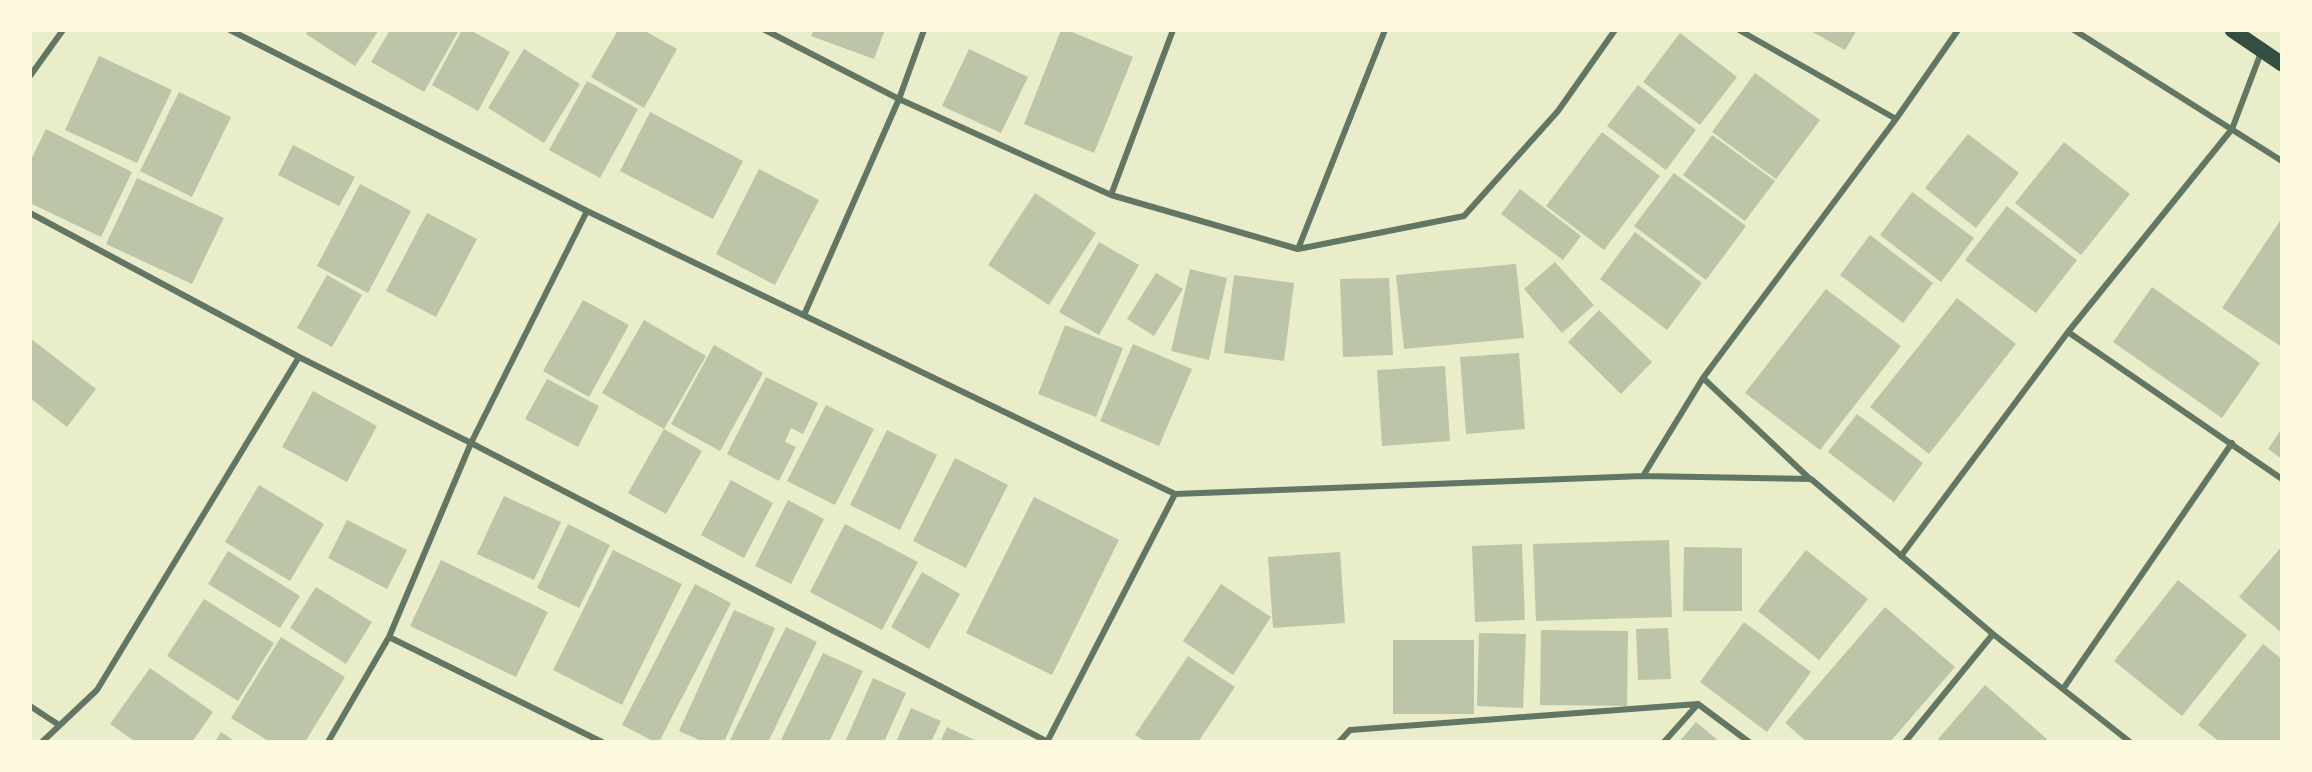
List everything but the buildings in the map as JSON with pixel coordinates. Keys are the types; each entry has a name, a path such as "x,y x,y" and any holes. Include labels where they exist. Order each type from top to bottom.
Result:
{"main road":[{"path":"2232,30 2282,63"}],"street":[{"path":"30,76 63,30"},
{"path":"230,30 587,211 1175,494 1643,476 1811,479"},
{"path":"765,30 899,99 1111,195 1298,249 1464,216 1558,111 1615,30"},
{"path":"804,315 899,99 924,30"},
{"path":"1111,195 1173,30"},
{"path":"1298,249 1385,30"},
{"path":"1739,30 1896,119"},
{"path":"1643,476 1703,378 1896,119 1958,30"},
{"path":"2074,30 2282,161"},
{"path":"1901,556 2068,332 2232,129 2262,50"},
{"path":"328,742 389,637 471,443 587,211"},
{"path":"30,213 299,357 471,443 1048,742 1175,494"},
{"path":"2068,332 2282,478"},
{"path":"42,742 97,690 299,357"},
{"path":"1703,378 1811,479 1901,556 1993,634 2130,742"},
{"path":"2062,689 2232,443"},
{"path":"1905,742 1993,634"},
{"path":"389,637 602,742"},
{"path":"1664,742 1698,704"},
{"path":"1340,742 1350,730 1698,704 1749,742"},
{"path":"30,705 59,725"}]}
